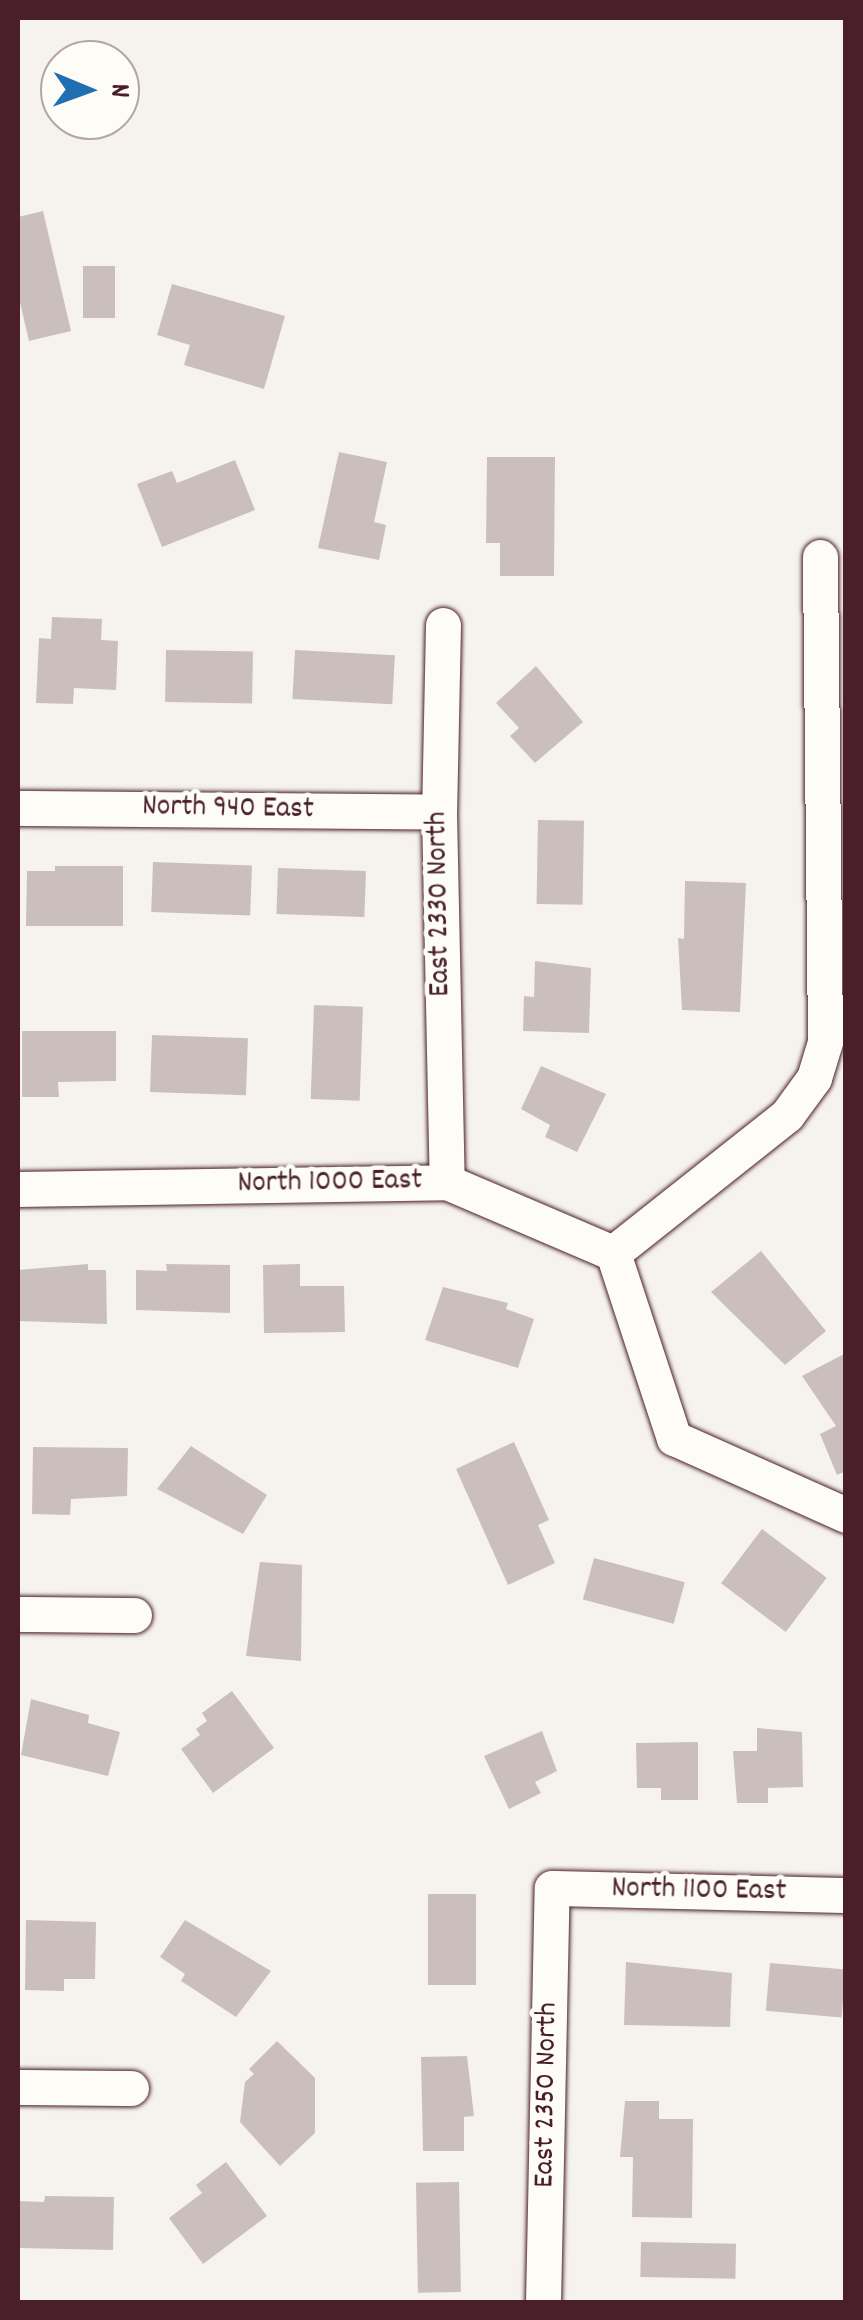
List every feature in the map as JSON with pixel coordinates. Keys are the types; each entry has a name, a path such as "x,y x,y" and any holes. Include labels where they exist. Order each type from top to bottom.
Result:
{"street":[{"path":"820,557 826,1041 814,1078 787,1114 613,1253 674,1438 846,1515"},
{"name":"East 2330 North","path":"443,625 439,812 447,1182"},
{"name":"North 940 East","path":"18,808 439,812"},
{"name":"North 1000 East","path":"18,1188 447,1182 613,1253"},
{"path":"18,1614 134,1615"},
{"name":"North 1100 East","path":"552,1888 846,1895"},
{"name":"East 2350 North","path":"543,2302 552,1888"},
{"path":"18,2087 131,2088"}],"building":[{"path":"43,211 71,331 29,341 18,294 18,217"},
{"path":"83,266 115,266 115,318 83,318"},
{"path":"172,284 285,316 264,389 184,365 190,345 157,335"},
{"path":"339,452 387,462 374,522 386,525 379,560 318,548"},
{"path":"487,457 555,457 554,576 500,576 500,543 486,543"},
{"path":"235,460 255,510 162,547 137,484 172,471 177,483"},
{"path":"52,617 102,619 101,640 118,641 116,690 74,688 73,704 36,703 39,638 51,639"},
{"path":"166,650 253,652 252,704 165,702"},
{"path":"295,650 395,655 392,704 292,699"},
{"path":"536,666 583,722 535,763 510,736 519,728 496,703"},
{"path":"538,820 584,821 583,905 537,904"},
{"path":"153,862 252,865 250,915 151,912"},
{"path":"55,866 123,866 123,926 26,926 27,871 55,871"},
{"path":"278,868 366,871 364,917 276,914"},
{"path":"685,881 746,883 740,1012 682,1010 678,938 684,939"},
{"path":"535,961 591,968 589,1033 523,1031 524,996 534,997"},
{"path":"314,1005 363,1007 360,1101 311,1099"},
{"path":"22,1031 116,1031 116,1081 58,1082 59,1097 22,1097"},
{"path":"152,1035 248,1038 246,1095 150,1092"},
{"path":"541,1066 606,1094 577,1152 545,1137 550,1125 521,1109"},
{"path":"761,1251 826,1331 785,1365 711,1292"},
{"path":"88,1264 88,1270 106,1270 107,1324 18,1321 18,1270"},
{"path":"166,1264 230,1265 230,1313 136,1310 136,1270 167,1271"},
{"path":"300,1264 300,1286 344,1286 345,1332 264,1333 263,1265"},
{"path":"443,1287 508,1303 506,1309 534,1319 518,1368 425,1340"},
{"path":"846,1353 846,1471 837,1475 820,1434 836,1426 802,1376"},
{"path":"514,1442 549,1520 538,1525 555,1563 508,1585 456,1469"},
{"path":"191,1446 267,1495 243,1534 157,1489"},
{"path":"33,1447 128,1448 127,1496 71,1499 70,1515 32,1514"},
{"path":"762,1529 827,1578 786,1632 721,1583"},
{"path":"594,1558 685,1582 674,1624 583,1600"},
{"path":"260,1562 302,1565 301,1661 246,1656"},
{"path":"232,1691 274,1748 213,1793 181,1749 200,1735 196,1729 207,1721 202,1713"},
{"path":"31,1699 89,1715 88,1723 120,1732 108,1776 21,1755"},
{"path":"757,1728 802,1732 803,1787 768,1788 768,1803 737,1803 733,1751 757,1751"},
{"path":"542,1731 557,1771 535,1782 541,1793 509,1809 484,1756"},
{"path":"698,1742 698,1800 661,1800 661,1788 637,1788 636,1743"},
{"path":"428,1894 476,1894 476,1985 428,1985"},
{"path":"26,1920 96,1922 95,1979 64,1979 64,1991 25,1990"},
{"path":"185,1920 271,1971 236,2017 181,1981 185,1974 160,1957"},
{"path":"626,1962 732,1973 730,2027 624,2025"},
{"path":"770,1963 846,1970 842,2017 766,2011"},
{"path":"277,2041 315,2078 315,2133 280,2166 240,2122 245,2082 254,2074 249,2069"},
{"path":"467,2056 474,2116 464,2117 464,2151 423,2151 421,2057"},
{"path":"625,2101 659,2101 659,2119 693,2119 692,2218 632,2217 633,2157 620,2157"},
{"path":"226,2162 267,2216 203,2264 169,2218 202,2193 196,2185"},
{"path":"459,2182 461,2292 418,2293 416,2183"},
{"path":"45,2196 114,2197 113,2250 18,2248 18,2201 44,2202"},
{"path":"641,2242 736,2244 735,2279 640,2277"}]}
